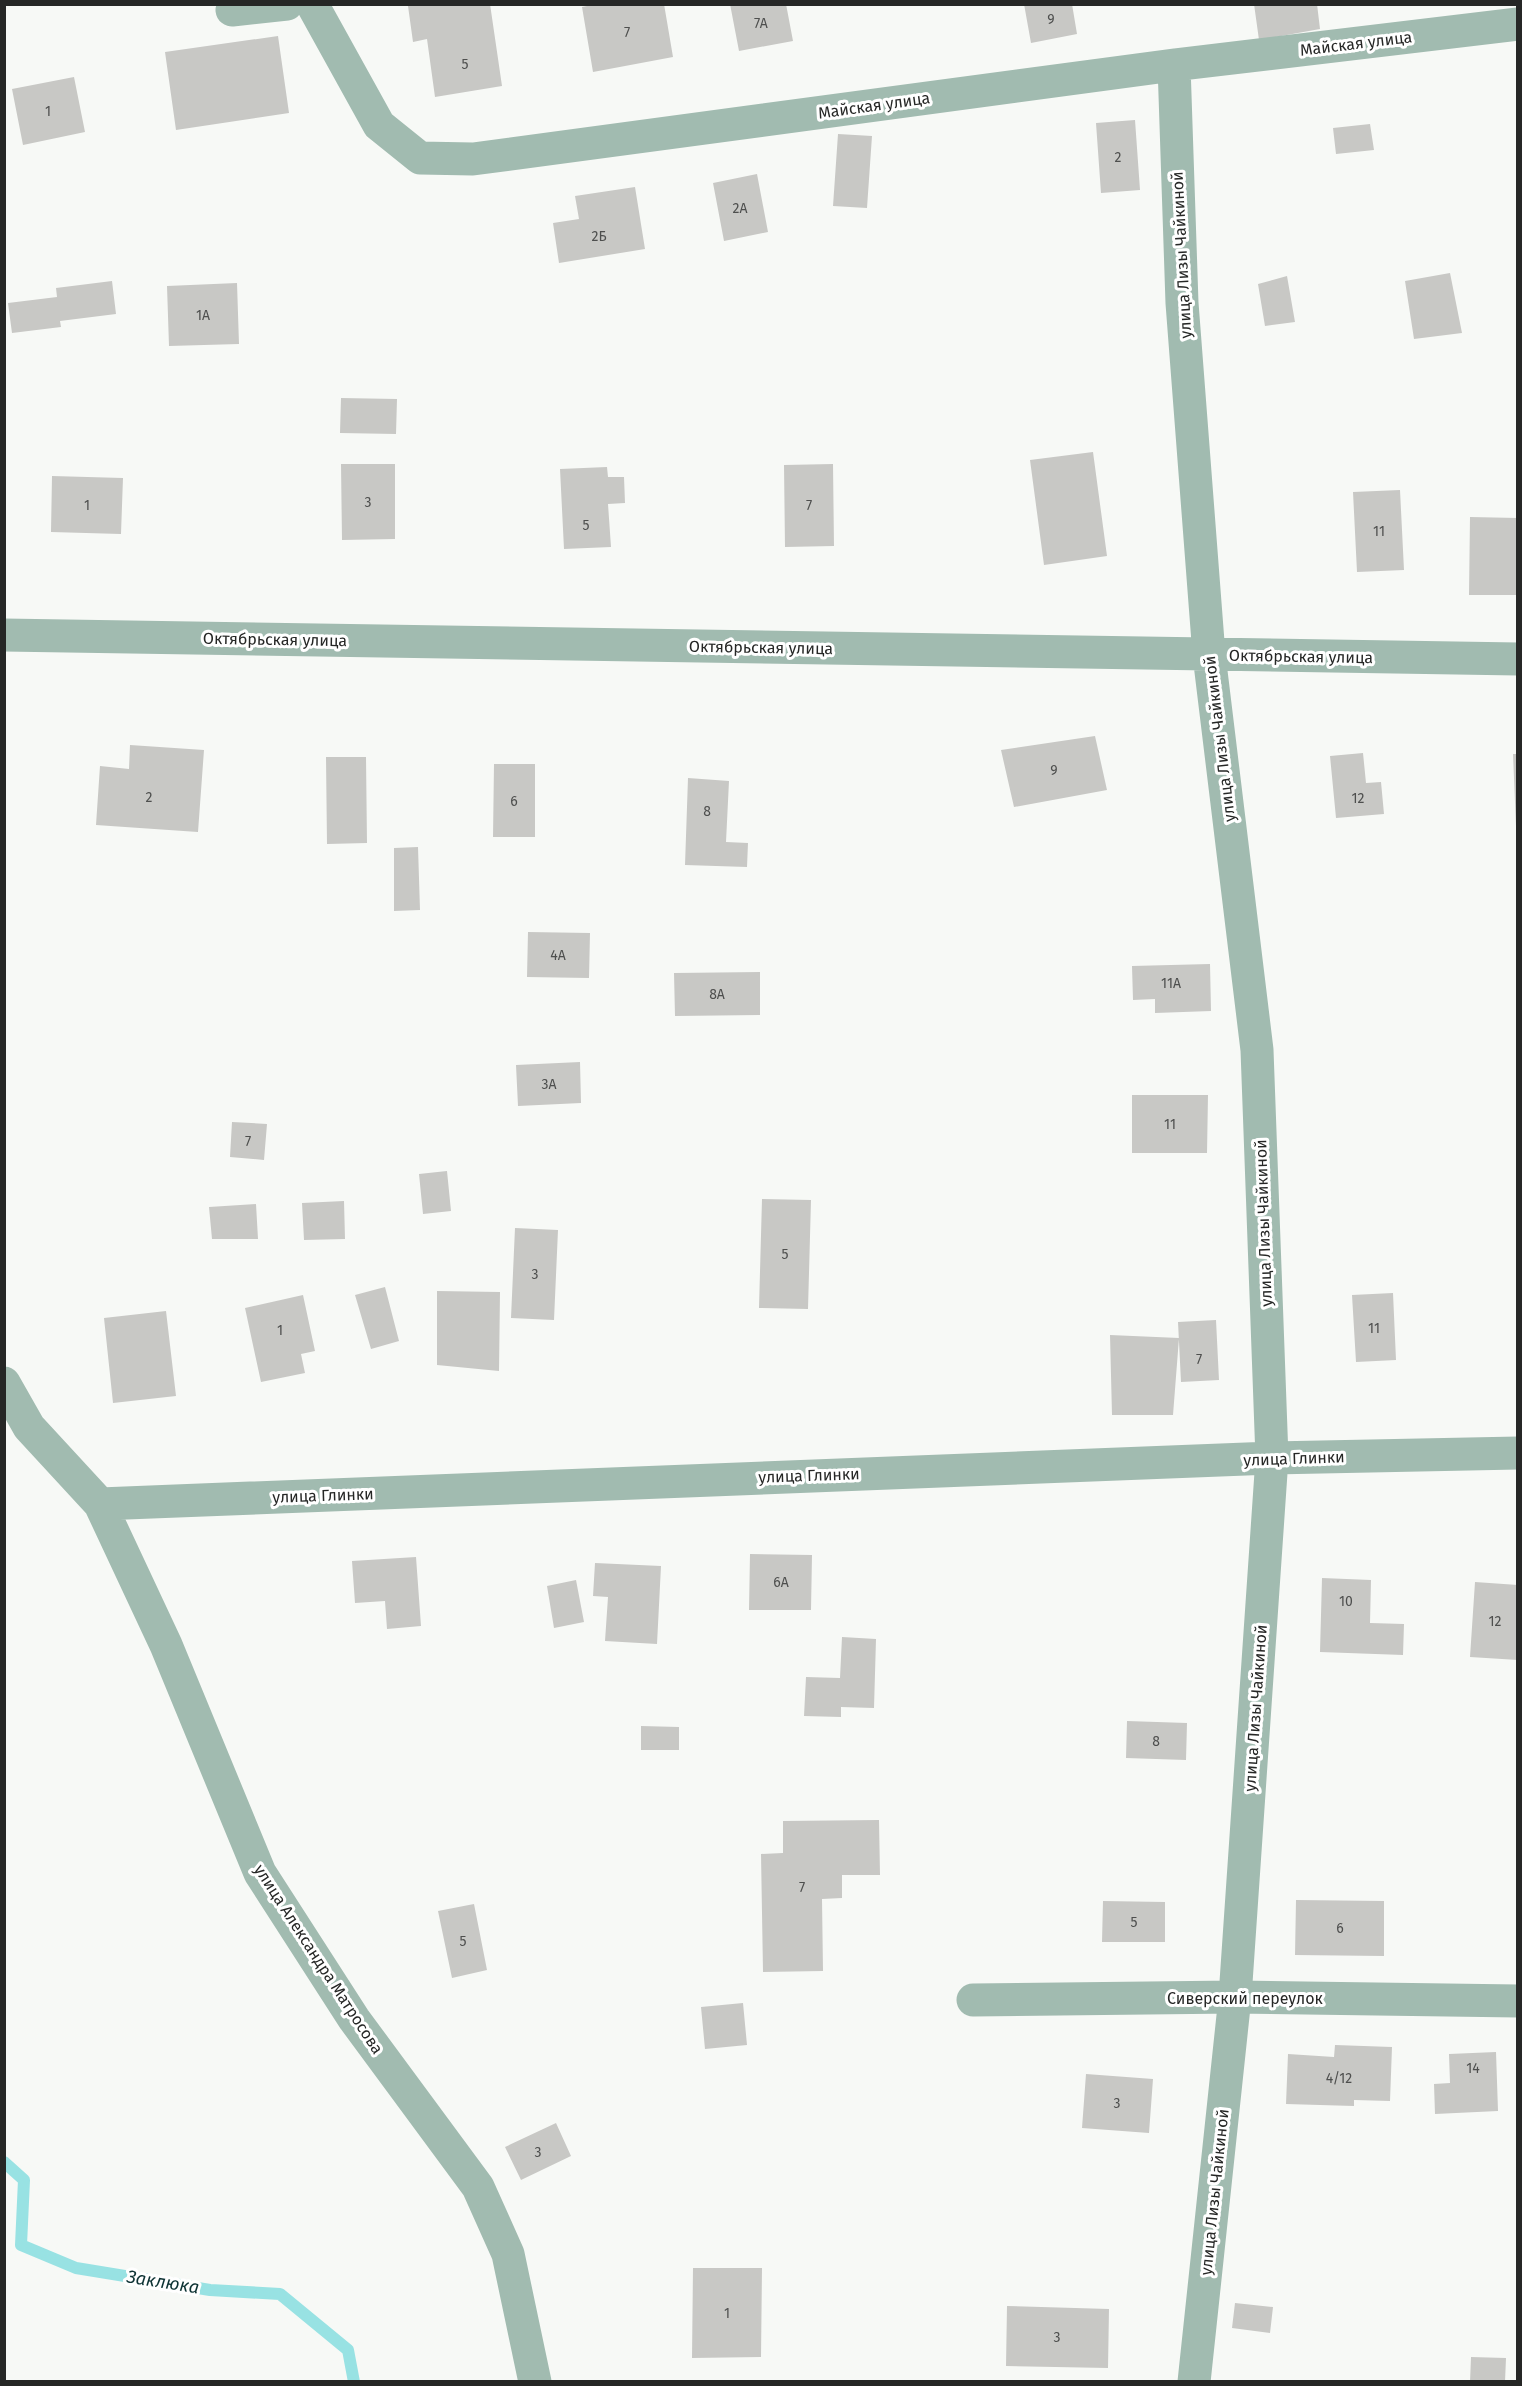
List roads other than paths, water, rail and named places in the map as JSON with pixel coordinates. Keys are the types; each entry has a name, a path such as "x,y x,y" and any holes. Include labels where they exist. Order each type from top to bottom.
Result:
{"street":[{"path":"231,10 287,4"},
{"name":"Майская улица","path":"312,4 379,125 420,158 473,159 1174,65 1518,24"},
{"name":"улица Лизы Чайкиной","path":"1174,65 1182,303 1209,655 1257,1050 1272,1458 1235,1997 1194,2382"},
{"name":"Октябрьская улица","path":"4,635 1518,659"},
{"name":"улица Александра Матросова","path":"4,1383 29,1427 100,1504 166,1645 260,1874 354,2019 477,2187 508,2254 535,2382"},
{"name":"улица Глинки","path":"100,1504 1272,1458 1518,1453"},
{"name":"Сиверский переулок","path":"973,2000 1235,1997 1518,2001"}],"waterway":[{"name":"Заклюка","path":"4,2162 24,2180 21,2245 76,2268 210,2290 280,2294 348,2350 354,2382"}]}
